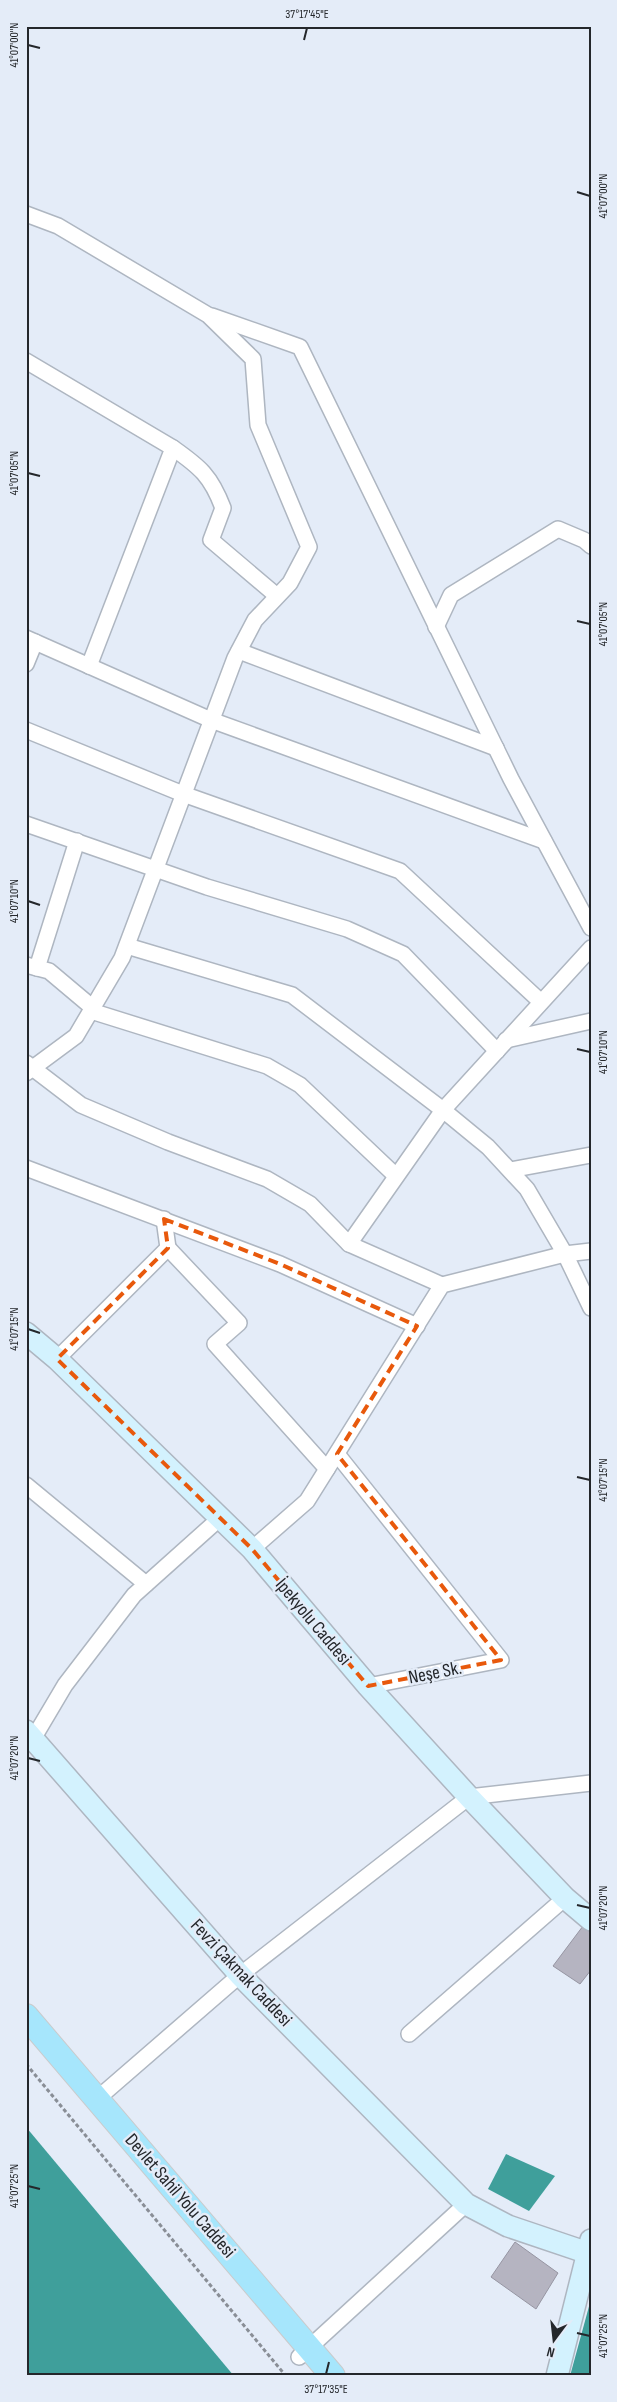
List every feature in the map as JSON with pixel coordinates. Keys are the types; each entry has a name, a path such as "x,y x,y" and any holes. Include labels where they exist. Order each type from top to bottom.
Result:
{"main road":[{"name":"Devlet Sahil Yolu Caddesi","path":"26,2016 97,2099 298,2360 333,2376"},
{"name":"Devlet Sahil Yolu Caddesi","path":"26,2036 298,2360 316,2376"}],"street":[{"path":"26,214 58,226 208,315 300,347 496,748 591,928"},
{"path":"208,315 253,359 258,425 308,547 290,583 255,620 239,651 211,720 122,958 76,1036 28,1068 81,1105 168,1142 267,1179 310,1204 349,1244 442,1285 565,1254 591,1250"},
{"path":"26,361 172,448 197,465 214,485 223,508 211,540 277,596"},
{"path":"89,666 172,448"},
{"path":"436,627 451,594 558,529 584,540 591,546"},
{"path":"26,664 31,640 211,720 544,841"},
{"path":"239,651 496,748"},
{"path":"26,730 183,794 400,871 541,1002"},
{"path":"26,824 207,887 347,929 402,954 502,1045"},
{"path":"77,841 32,966 49,971 92,1010 267,1066 300,1085 396,1176"},
{"path":"127,946 292,995 443,1110 488,1147 527,1189 565,1254 591,1308"},
{"path":"349,1244 443,1110 591,948"},
{"path":"502,1045 591,1021"},
{"path":"510,1170 591,1155"},
{"path":"26,1168 280,1264 416,1326"},
{"path":"164,1219 168,1248 239,1323 215,1344 327,1470"},
{"path":"57,1359 168,1248"},
{"path":"252,1549 307,1501 442,1285"},
{"name":"İpekyolu Caddesi","path":"26,1334 57,1359 219,1519 252,1549 368,1686 565,1898 591,1920"},
{"name":"Neşe Sk.","path":"337,1454 501,1660 368,1686"},
{"path":"26,1485 146,1584"},
{"path":"30,1735 65,1685 134,1595 219,1519"},
{"name":"Fevzi Çakmak Caddesi","path":"30,1735 240,1975 466,2204 508,2226 590,2249"},
{"path":"97,2099 240,1975 470,1797 591,1783"},
{"path":"409,2034 565,1898"},
{"path":"298,2360 466,2204"},
{"path":"557,2376 590,2249"}],"path":[{"path":"26,2064 298,2360"}],"highlighted area":[{"path":"164,1219 280,1264 417,1326 337,1454 501,1660 368,1686 252,1549 57,1359 168,1248"}],"shaded area":[{"path":"26,2127 234,2376 26,2376"},
{"path":"506,2154 555,2176 529,2211 488,2189"},
{"path":"591,2299 591,2376 570,2376"}],"building":[{"path":"583,1926 591,1933 591,1970 580,1984 553,1966"},
{"path":"515,2242 558,2273 536,2309 491,2277"}]}
